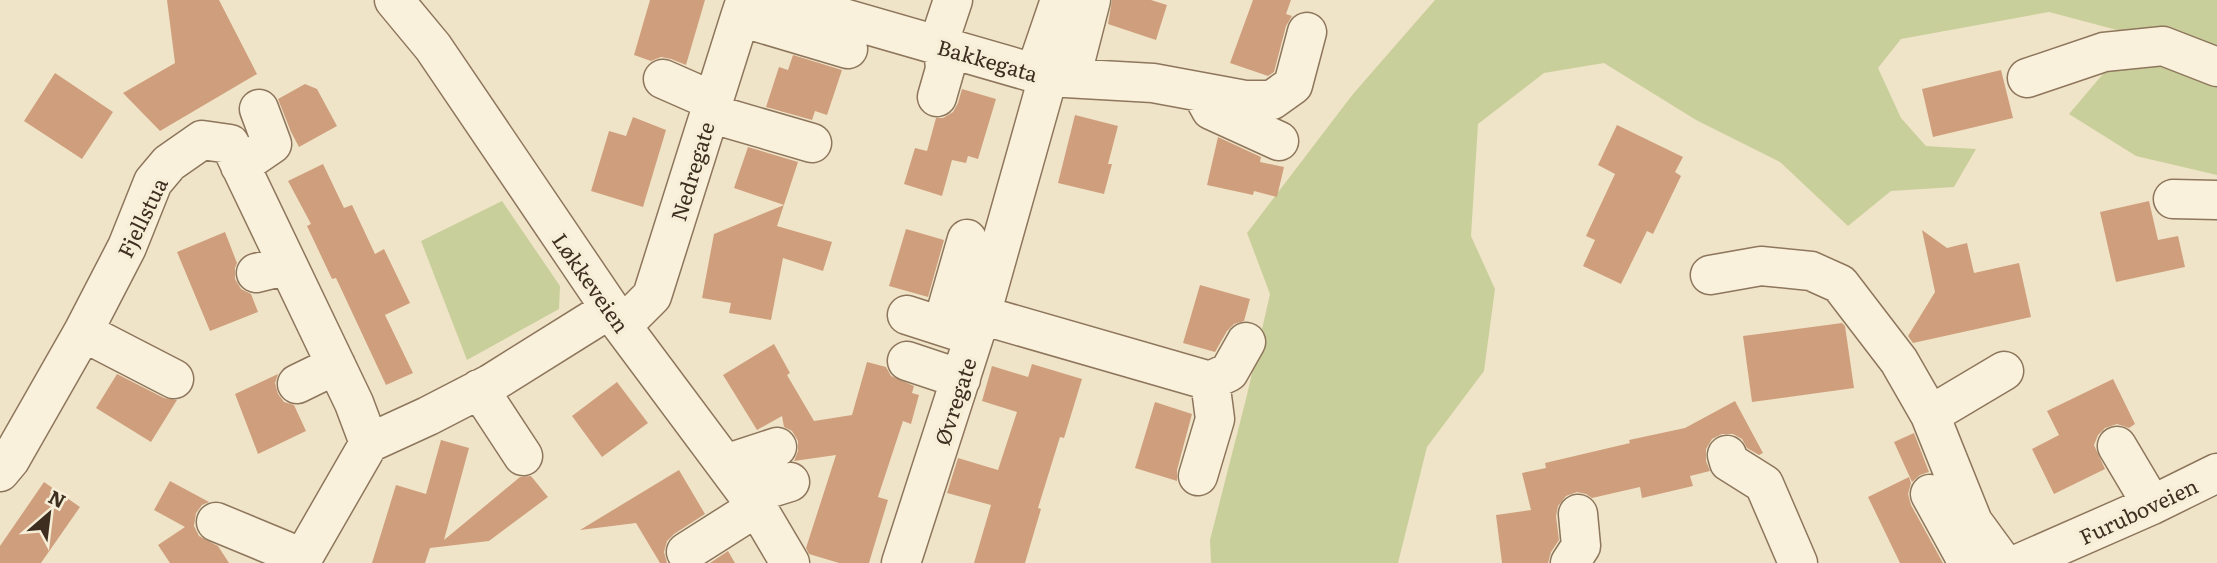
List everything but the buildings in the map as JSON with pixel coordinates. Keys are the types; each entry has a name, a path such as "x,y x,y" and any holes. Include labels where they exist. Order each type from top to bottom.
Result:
{"street":[{"name":"Løkkeveien","path":"394,0 433,47 616,317 752,501 790,563"},
{"name":"Bakkegata","path":"781,0 842,22 1051,76 1153,83 1245,100 1272,100 1293,85 1307,32"},
{"path":"937,97 945,69 941,46 953,0"},
{"path":"1051,76 1060,0"},
{"path":"1051,76 1091,0"},
{"name":"Nedregate","path":"616,317 652,296 685,145 711,107 744,7"},
{"path":"744,7 842,22"},
{"path":"2027,78 2104,52 2163,46 2217,67"},
{"name":"Øvregate","path":"901,563 961,380 951,323 1051,76"},
{"path":"663,79 711,107 812,143"},
{"path":"1199,90 1211,110 1279,141"},
{"path":"240,166 272,144 260,109"},
{"name":"Fjellstua","path":"0,472 10,460 83,332 127,247 153,182 169,163 202,140 230,144 240,166 272,269 336,365 369,443"},
{"path":"2173,199 2217,200"},
{"path":"967,239 951,323 1210,381 1229,372 1245,342"},
{"path":"1710,275 1761,265 1811,271 1839,284 1899,361 1930,415 1973,522 2003,563"},
{"path":"216,522 301,560 369,443 428,416 616,317"},
{"path":"83,332 173,379"},
{"path":"907,361 961,380"},
{"path":"297,384 336,365"},
{"path":"1930,415 2004,371"},
{"path":"1198,476 1215,419 1210,381"},
{"path":"479,389 523,456"},
{"path":"2117,446 2152,505"},
{"path":"725,464 777,447"},
{"path":"1727,455 1729,462 1764,484 1798,563"},
{"name":"Furuboveien","path":"2020,563 2217,473"},
{"path":"686,552 752,501 790,482"},
{"path":"1930,494 1968,563"},
{"path":"1570,563 1581,546 1577,514"}],"green space":[{"path":"1435,0 2217,0 2217,175 2136,156 2069,114 2136,35 2049,12 1901,39 1878,68 1901,118 1926,146 1976,149 1954,187 1891,191 1848,226 1780,162 1696,120 1604,63 1544,73 1478,124 1471,236 1495,289 1484,371 1427,447 1398,563 1211,563 1210,540 1270,294 1247,233 1353,94"},
{"path":"502,201 560,286 559,309 467,360 421,241"}]}
